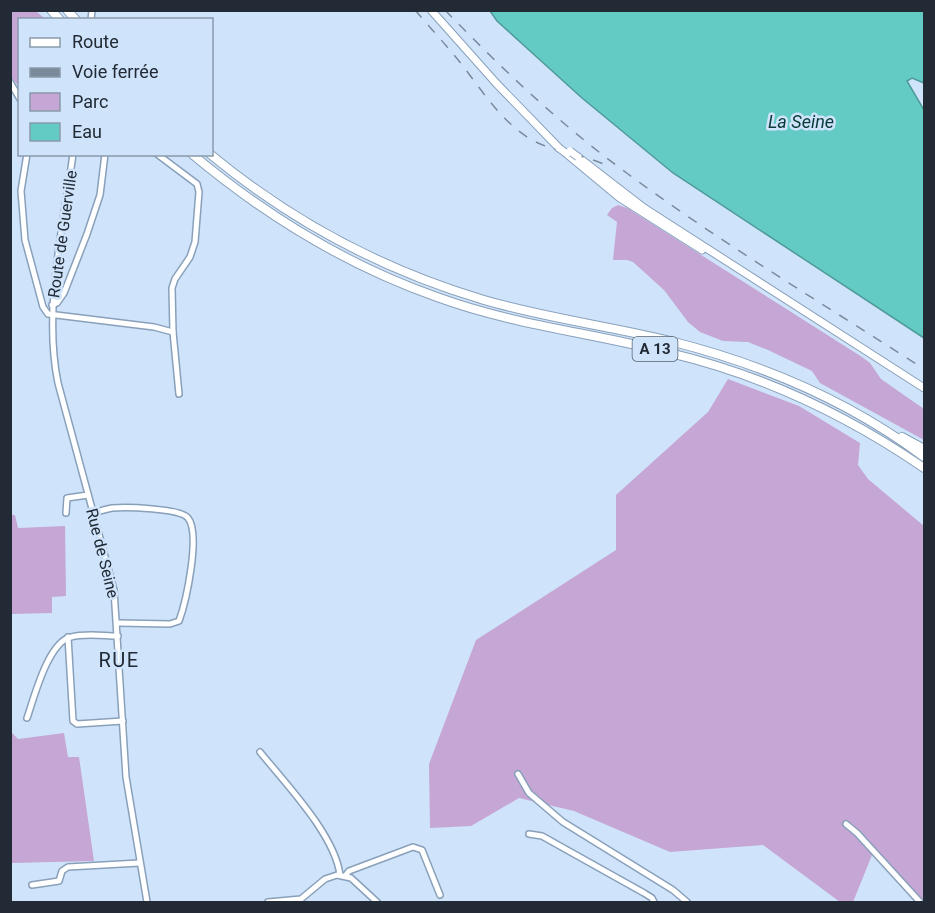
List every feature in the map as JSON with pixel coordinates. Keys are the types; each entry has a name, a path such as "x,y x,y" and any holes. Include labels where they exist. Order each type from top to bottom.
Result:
{"highway":[{"name":"A 13","path":"195,156 265,211 370,271 438,298 483,312 671,353 760,381 849,421 924,468"},
{"name":"A 13","path":"213,156 280,207 375,260 441,286 485,300 670,341 760,369 852,409 891,432 924,457"},
{"path":"891,432 924,449"}],"main road":[{"path":"431,10 496,84 560,148 578,157 630,198 924,388"},
{"path":"542,129 620,198 662,227 744,273"}],"street":[{"path":"10,82 18,96"},
{"path":"27,156 21,191 25,240 43,307 48,314 154,327 173,332"},
{"name":"Route de Guerville","path":"51,314 73,156"},
{"path":"52,305 57,303 64,293 87,234 100,195 105,156"},
{"path":"161,156 197,184 199,192 195,242 190,257 175,279 172,288 173,332 179,394"},
{"name":"Rue de Seine","path":"51,314 54,365 114,590 118,623 126,777 146,903"},
{"path":"66,513 67,498 88,495"},
{"path":"94,513 113,508 178,511 189,518 192,525 192,567 179,621 170,624 118,623"},
{"path":"27,718 48,661 58,644 68,637 118,636"},
{"path":"68,637 73,720 77,724 123,721"},
{"path":"260,752 312,817 338,862 342,876"},
{"path":"518,774 529,793 563,822 673,890 687,903"},
{"path":"846,824 857,832 920,903"},
{"path":"529,834 542,836 644,893 652,898 654,903"},
{"path":"342,876 349,870 413,847 422,850 440,895"},
{"path":"32,885 59,881 62,871 68,867 139,863"},
{"path":"268,903 301,899 325,879 342,876 351,878 377,903"}],"green space":[{"path":"10,11 36,11 44,18 18,18 18,86 11,77"},
{"path":"618,205 627,208 870,363 881,379 924,409 924,440 820,383 812,371 748,342 723,341 700,332 688,322 664,290 633,262 613,260 617,222 607,215 612,208"},
{"path":"728,379 799,406 860,443 858,465 868,479 924,526 924,902 917,902 872,855 853,902 840,902 763,845 670,852 574,811 519,798 471,826 430,828 429,764 476,640 616,550 616,495 708,412"},
{"path":"11,515 15,515 18,528 65,526 66,596 52,597 52,613 11,614"},
{"path":"10,731 18,739 64,733 68,757 79,757 94,861 12,863 11,902"}],"water":[{"name":"La Seine","path":"490,11 924,11 924,83 912,78 907,81 924,110 924,338 673,173 582,98 497,21"}],"railway":[{"path":"415,10 495,108 512,125 541,144 610,167"},
{"path":"445,10 533,96 628,174 737,250 924,369"}],"district":[{"name":"RUE","path":"119,660"}]}
